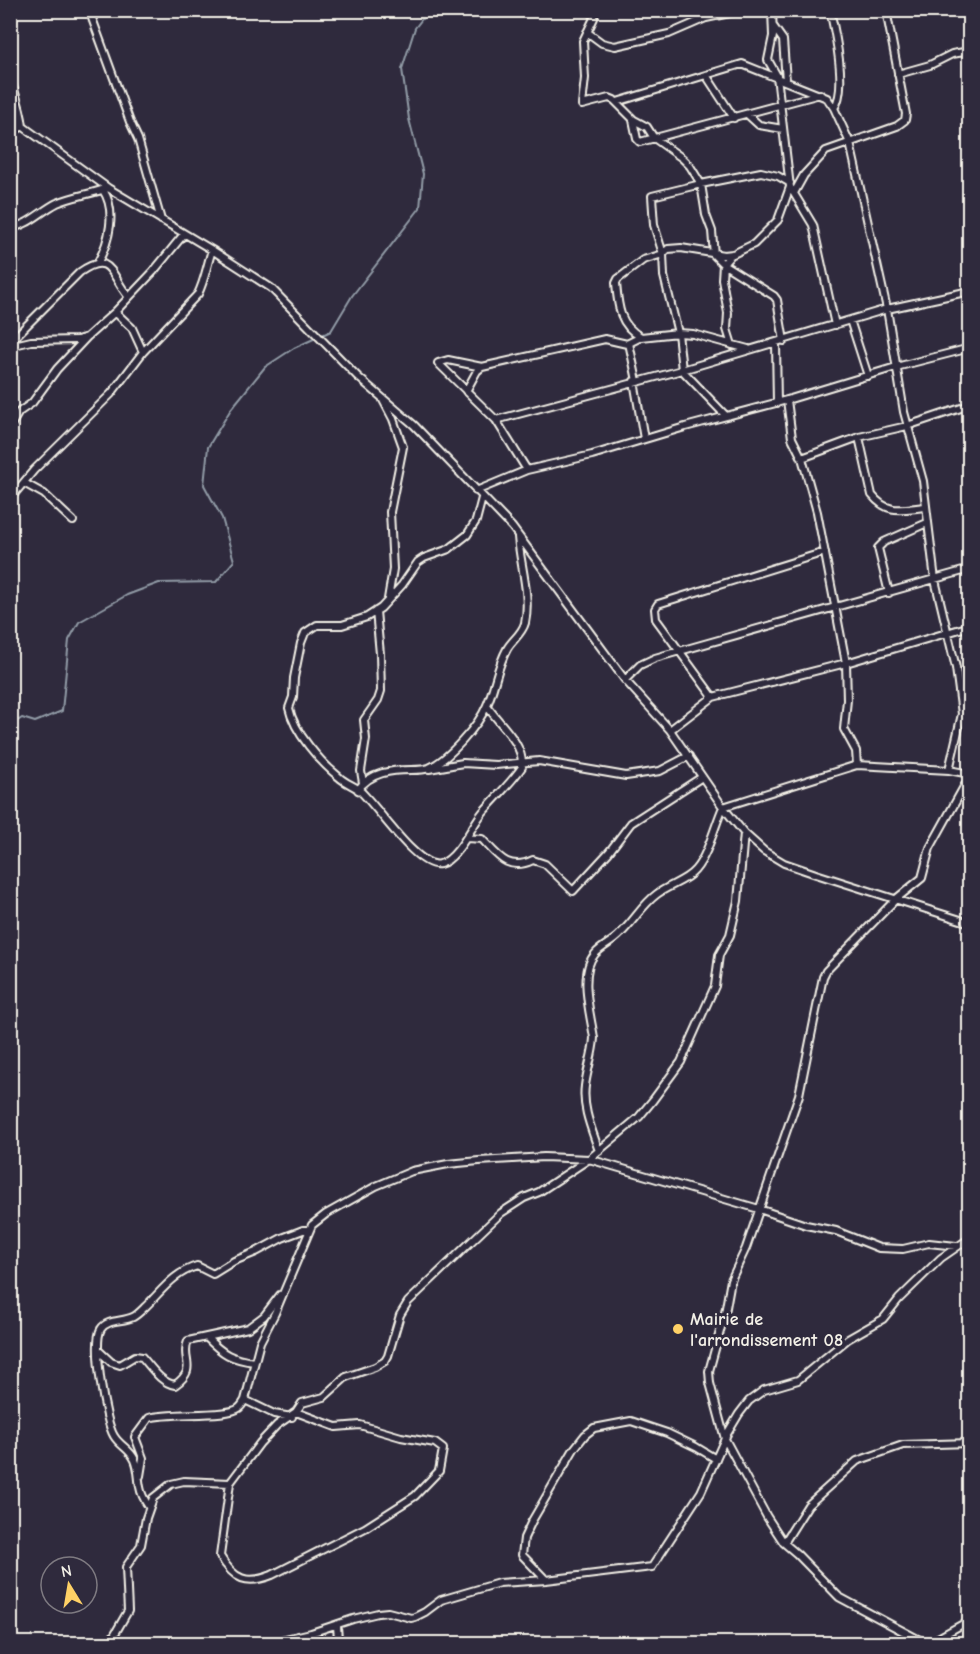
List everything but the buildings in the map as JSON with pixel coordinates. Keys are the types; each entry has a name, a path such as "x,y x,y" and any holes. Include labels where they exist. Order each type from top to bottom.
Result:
{"street":[{"path":"89,10 138,139 161,220"},
{"path":"587,32 602,43 612,46 622,45 669,34 705,18 744,10"},
{"path":"772,10 773,26 768,60 777,76 790,185 813,225 836,325"},
{"path":"830,10 840,74 839,101 834,108"},
{"path":"794,193 804,175 826,151 897,126 905,120 886,10"},
{"path":"597,12 583,44 585,78 582,105 609,98 617,102 633,120 645,126 654,138 690,166 701,184 706,215 712,231 714,255 723,264 777,300 780,342 777,403"},
{"path":"773,26 783,40 786,81"},
{"path":"898,74 930,65 952,54 969,51"},
{"path":"617,102 742,64 820,94 827,98 834,108 850,143 887,309 908,426 923,481 935,580 956,668 962,714 950,770"},
{"path":"706,75 734,118"},
{"path":"10,77 15,98 21,108 22,126"},
{"path":"633,120 639,141 820,94"},
{"path":"747,114 759,125 783,129"},
{"path":"10,117 106,189 212,250 271,288 358,377 414,425 518,536 625,680 670,730 723,807 744,833 764,851 784,862 969,922"},
{"path":"10,134 22,126"},
{"path":"726,416 682,370 678,333 664,276 663,254 654,225 652,196 761,172 778,176 790,185"},
{"path":"732,345 727,329 728,313 722,279 723,264 733,254 758,241 776,223 790,185"},
{"path":"10,228 18,227 59,202 106,189"},
{"path":"10,344 80,272 98,262 106,247 109,229 110,205 106,189"},
{"path":"10,427 19,412 32,403 57,369 153,272 184,234"},
{"path":"641,337 629,330 619,312 616,282 622,275 643,260 663,254 668,249 681,248 714,255 733,254"},
{"path":"10,499 111,394 143,352 198,294 204,282 205,270 212,250"},
{"path":"98,262 112,270 128,296"},
{"path":"496,420 682,370 887,309 969,291"},
{"path":"115,312 132,328 143,352"},
{"path":"850,320 868,376"},
{"path":"10,328 20,333"},
{"path":"466,391 477,370 482,367 604,339 629,343 641,337 678,333 693,334 747,349"},
{"path":"10,344 77,340 87,337"},
{"path":"629,343 644,439"},
{"path":"476,491 527,470 592,455 969,348"},
{"path":"482,367 448,360 438,363 496,420 527,470"},
{"path":"382,397 404,447 390,512 393,569 387,603"},
{"path":"787,400 792,438 802,458 813,495 825,552 846,663 847,700 844,729 856,751 857,765"},
{"path":"802,458 859,437 908,426 969,405"},
{"path":"859,437 872,495 876,500 886,508 893,510 926,507"},
{"path":"24,483 44,494 73,521"},
{"path":"482,498 476,521 467,535 449,549 418,562 387,603 367,617 342,625 317,625 305,633 289,708 304,739 316,754 338,777 358,790 393,830 424,860 431,863 445,861 467,838 482,814 518,773 523,763"},
{"path":"889,593 878,548 884,542 927,523"},
{"path":"428,769 458,745 478,721 487,706 504,654 525,622 526,601 518,536"},
{"path":"713,697 656,619 654,613 658,604 825,552"},
{"path":"625,680 646,662 969,569"},
{"path":"363,783 361,771 366,740 364,720 378,700 381,691 376,611"},
{"path":"670,730 713,697 846,663 969,626"},
{"path":"487,706 498,723 510,735 523,763"},
{"path":"358,790 363,783 389,771 428,769 463,763 549,762 627,777 660,771 689,756"},
{"path":"723,807 857,765 950,770 969,775 930,848 922,878 896,899 831,965 823,977 799,1095 746,1248 731,1280 725,1313 709,1371 725,1439 766,1518 784,1543 839,1597 927,1644 969,1620"},
{"path":"467,838 482,839 507,862 523,865 533,860 545,864 573,891 609,852 631,823 702,777"},
{"path":"599,1151 589,1123 585,1098 594,1038 586,992 591,960 597,952 625,929 646,902 695,871 701,862 723,807"},
{"path":"245,1400 274,1414 294,1415 336,1427 356,1424 400,1437 435,1443 443,1449 439,1471 415,1496 371,1524 256,1581 243,1579 226,1566 220,1556 230,1483 260,1443 277,1425 294,1415 302,1403 327,1395 346,1377 381,1365 388,1356 400,1315 416,1294 501,1213 524,1198 539,1192 589,1159 639,1117 677,1068 715,986 719,955 730,935 738,901 744,833"},
{"path":"149,1507 139,1486 143,1458 135,1437 149,1418 174,1414 229,1412 239,1408 245,1400 260,1342 285,1290 309,1230 326,1214 376,1186 412,1171 479,1161 544,1157 589,1159 806,1225 836,1231 879,1248 903,1249 929,1243 956,1246"},
{"path":"140,1476 132,1455 113,1435 102,1396 98,1335 102,1327 108,1323 133,1317 167,1283 188,1269 197,1266 213,1274 234,1261 282,1238 309,1230"},
{"path":"263,1644 337,1626 378,1613 388,1612 415,1617 441,1600 489,1585 652,1567 701,1492 725,1439 749,1401 764,1390 798,1380 848,1339 883,1319 899,1299 956,1246 969,1238"},
{"path":"98,1350 111,1362 120,1365 135,1356 142,1357 160,1378 175,1385 187,1374 189,1367 186,1346 188,1341 234,1332 256,1323 285,1290"},
{"path":"207,1338 228,1356 237,1360 254,1362"},
{"path":"546,1580 522,1555 524,1538 567,1461 589,1431 631,1421 667,1433 716,1459"},
{"path":"784,1543 808,1505 857,1461 903,1445 969,1443"},
{"path":"110,1644 128,1611 126,1568 141,1545 153,1498 171,1484 190,1480 214,1484 230,1483"},
{"path":"337,1626 337,1644"}],"waterway":[{"path":"10,726 22,718 35,722 62,711 69,640 79,622 127,595 159,583 216,582 234,561 222,518 204,485 208,447 231,409 265,367 294,348 331,331 352,296 420,208 423,174 409,119 402,69 415,28 429,10"}],"railway":[{"path":"965,1644 970,1641"}],"place":[{"name":"Mairie de l'arrondissement 08","path":"678,1329"}]}
